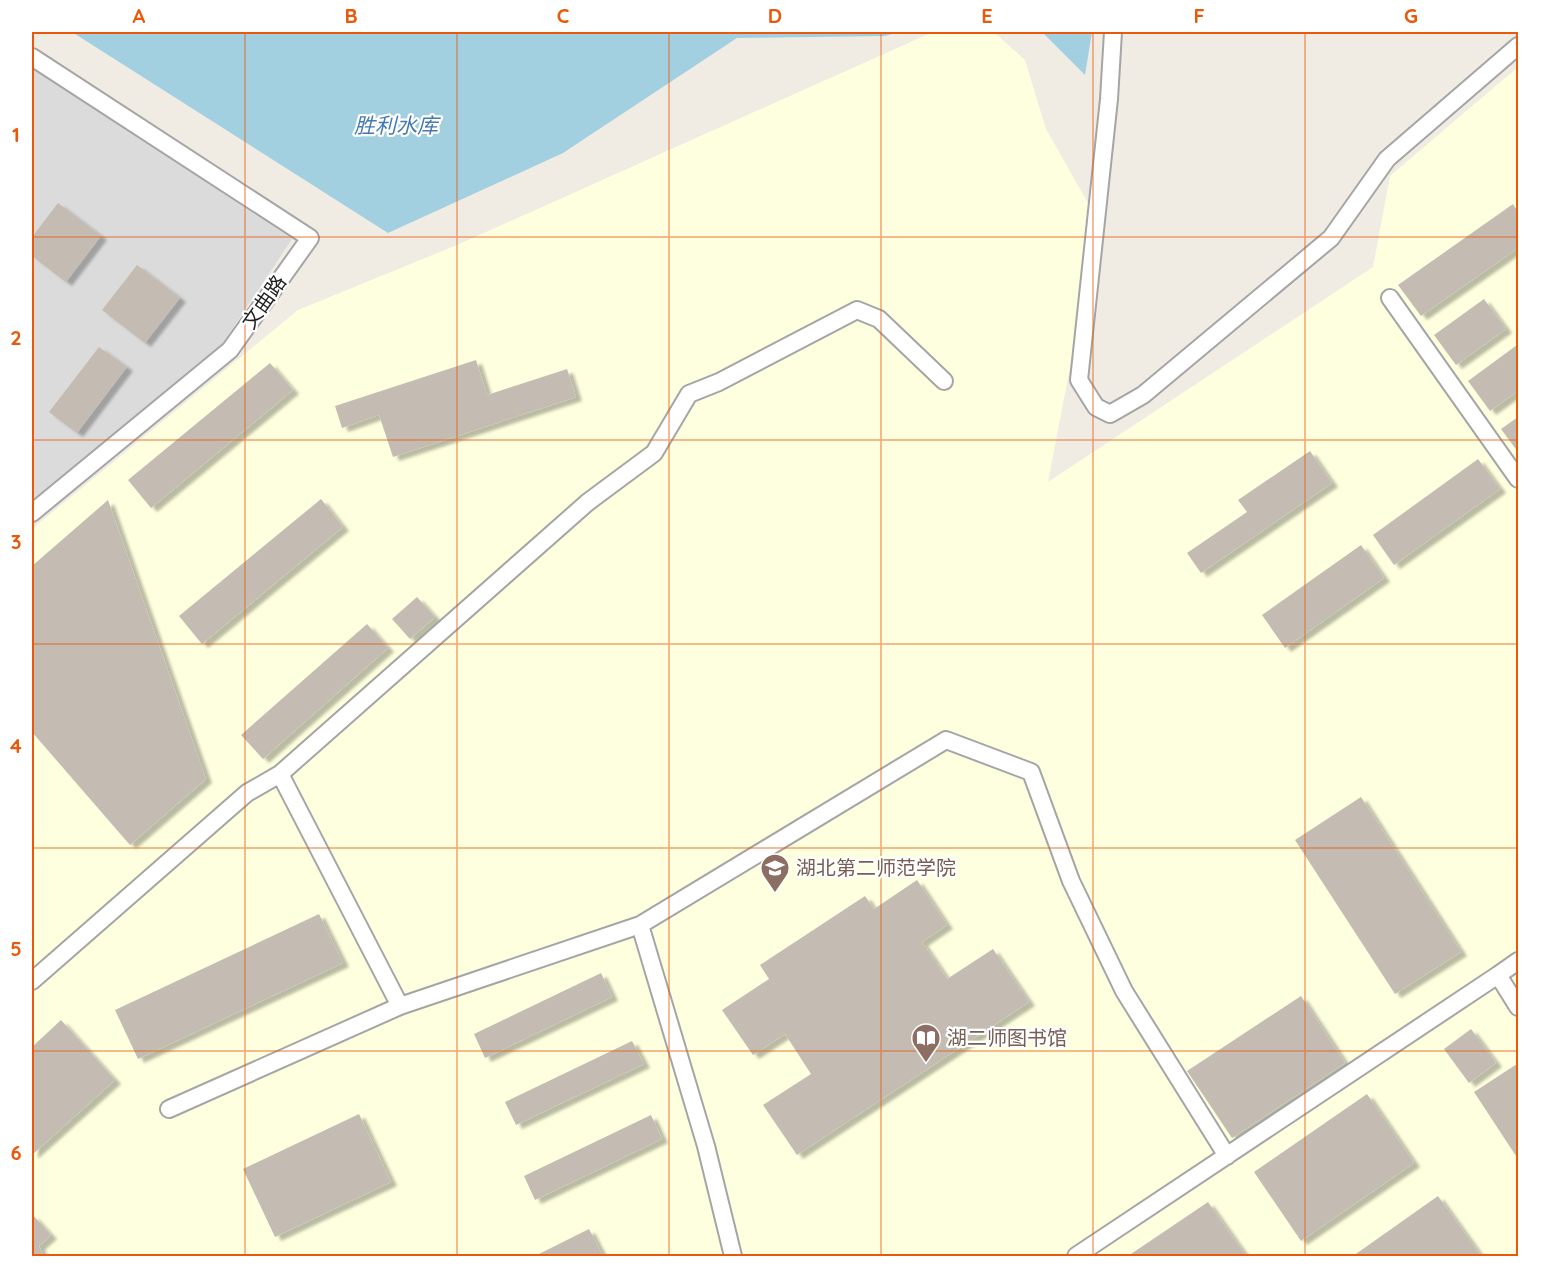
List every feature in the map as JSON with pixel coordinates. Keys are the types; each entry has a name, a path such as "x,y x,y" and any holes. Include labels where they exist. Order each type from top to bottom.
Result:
{"street":[{"path":"1113,32 1109,99 1079,380 1096,407 1110,414 1143,395 1331,238 1387,159 1518,46"},
{"name":"文曲路","path":"32,57 310,238 230,350 32,513"},
{"path":"1390,298 1518,479"},
{"path":"32,981 247,793 280,774 588,502 654,453 689,394 719,382 857,310 879,319 944,381"},
{"path":"169,1109 400,1006 640,925 946,740 1031,772 1071,881 1124,991 1227,1156"},
{"path":"280,774 400,1006"},
{"path":"640,925 706,1146 733,1257"},
{"path":"1076,1257 1518,961"},
{"path":"1498,975 1518,1007"}],"shaded area":[{"name":"湖北第二师范学院","path":"933,32 994,32 1025,60 1046,129 1098,221 1048,482 1373,267 1390,176 1518,67 1518,1256 32,1256 32,529 298,310 457,245"},
{"path":"32,66 292,239 217,352 32,506"}],"water":[{"name":"胜利水库","path":"72,32 899,32 885,36 737,38 563,153 388,233"},
{"path":"1042,32 1092,32 1085,75"}],"building":[{"path":"58,203 101,236 66,282 32,256 32,237"},
{"path":"1513,204 1518,212 1518,248 1421,316 1398,285"},
{"path":"137,265 180,298 145,343 102,310"},
{"path":"1484,299 1506,329 1456,365 1434,335"},
{"path":"1517,345 1518,391 1490,411 1468,381"},
{"path":"99,347 127,367 77,433 49,412"},
{"path":"476,360 487,395 567,369 576,397 393,457 379,415 342,428 335,406"},
{"path":"270,363 293,390 151,508 128,480"},
{"path":"1518,417 1518,452 1501,429"},
{"path":"1310,451 1332,483 1201,573 1187,553 1247,512 1238,500"},
{"path":"1478,459 1500,489 1394,565 1373,535"},
{"path":"321,499 343,527 202,644 179,616"},
{"path":"108,500 206,779 130,845 32,732 32,566"},
{"path":"1361,545 1384,578 1285,648 1262,615"},
{"path":"417,597 435,617 410,639 392,619"},
{"path":"367,624 388,648 263,759 241,735"},
{"path":"1361,797 1461,952 1395,994 1295,840"},
{"path":"917,880 947,925 922,942 947,979 993,949 1029,1002 797,1155 763,1105 811,1074 785,1034 753,1055 722,1010 769,979 760,965 865,896 874,909"},
{"path":"319,914 343,963 138,1059 115,1010"},
{"path":"601,973 612,997 485,1058 474,1034"},
{"path":"1301,996 1345,1063 1232,1138 1187,1071"},
{"path":"61,1020 115,1080 32,1155 32,1047"},
{"path":"1471,1029 1496,1063 1469,1083 1444,1049"},
{"path":"632,1041 644,1064 516,1125 505,1102"},
{"path":"1517,1064 1518,1066 1518,1159 1474,1092"},
{"path":"1367,1094 1414,1163 1301,1241 1254,1172"},
{"path":"359,1114 391,1182 275,1237 243,1169"},
{"path":"651,1115 662,1139 535,1200 524,1176"},
{"path":"1438,1196 1481,1256 1353,1256"},
{"path":"1208,1202 1246,1256 1128,1256"},
{"path":"32,1214 51,1235 39,1246 44,1256 32,1256"},
{"path":"589,1229 603,1256 535,1256"}],"place":[{"name":"湖北第二师范学院","path":"775,894"},
{"name":"湖二师图书馆","path":"926,1064"}]}
